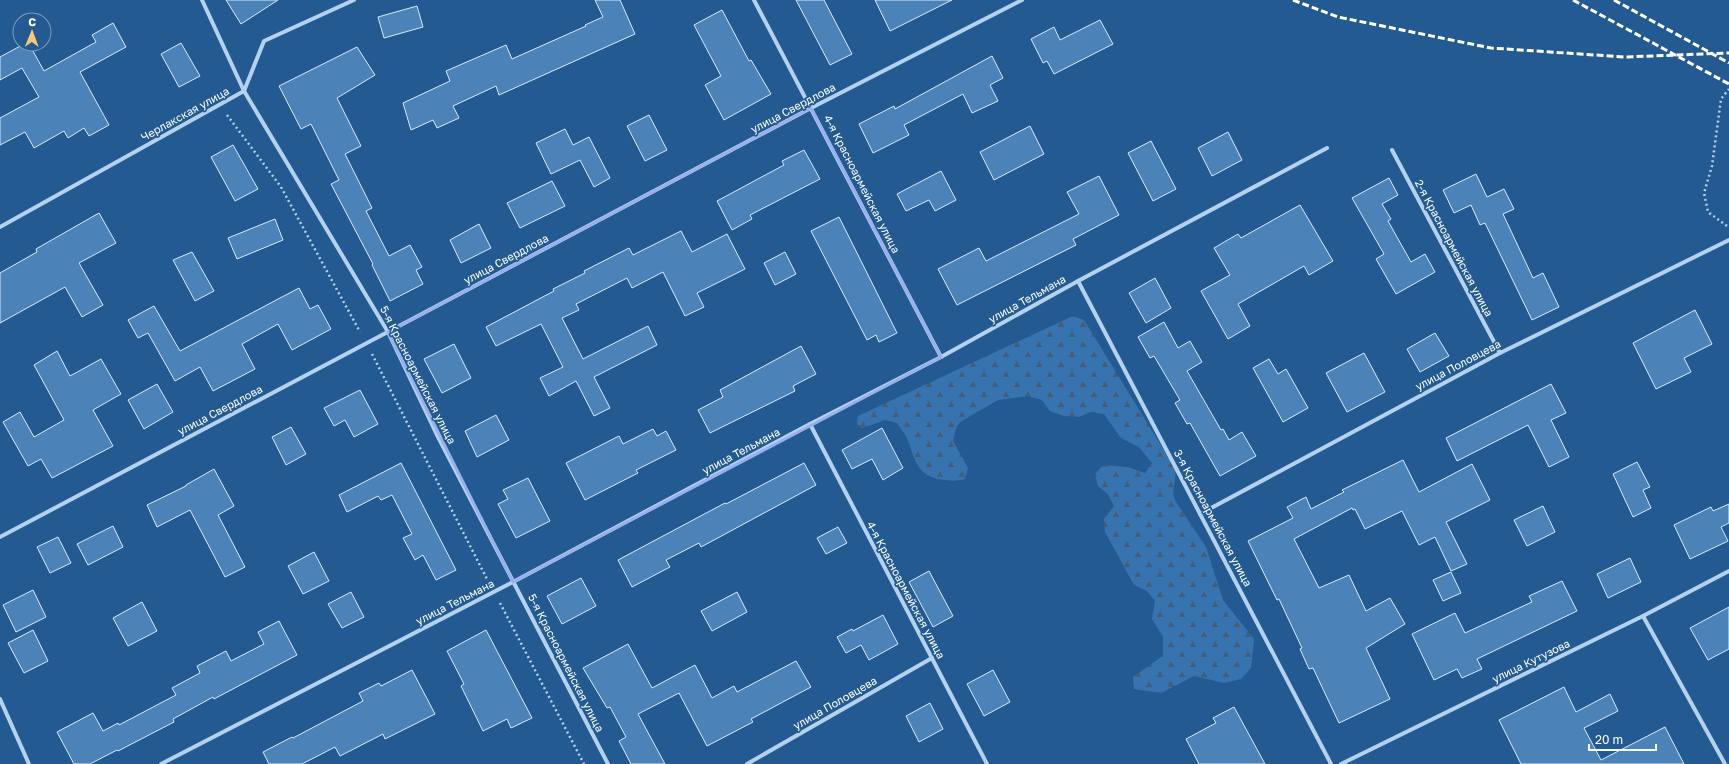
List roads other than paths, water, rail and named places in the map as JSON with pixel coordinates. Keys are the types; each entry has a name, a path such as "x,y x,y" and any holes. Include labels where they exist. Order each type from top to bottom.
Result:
{"street":[{"name":"5-я Красноармейская улица","path":"202,0 244,91 388,332 437,435 608,764"},
{"name":"Черлакская улица","path":"0,227 244,91 264,41 354,0"},
{"name":"4-я Красноармейская улица","path":"754,0 941,357"},
{"name":"улица Свердлова","path":"0,536 811,108 1022,0"},
{"name":"улица Тельмана","path":"161,764 494,592 810,424 941,357 1078,281 1327,148"},
{"name":"2-я Красноармейская улица","path":"1392,150 1500,353"},
{"name":"улица Половцева","path":"1200,514 1500,353 1729,240"},
{"name":"3-я Красноармейская улица","path":"1078,281 1331,764"},
{"name":"4-я Красноармейская улица","path":"810,424 987,764"},
{"name":"улица Кутузова","path":"1341,764 1643,616 1729,571"},
{"path":"1643,616 1725,764"},
{"name":"улица Половцева","path":"747,764 932,658"},
{"path":"0,699 29,764"}],"railway":[{"path":"1293,0 1338,17 1491,48 1625,57 1729,53"},
{"path":"1573,0 1729,84"},
{"path":"1614,0 1729,63"}]}
